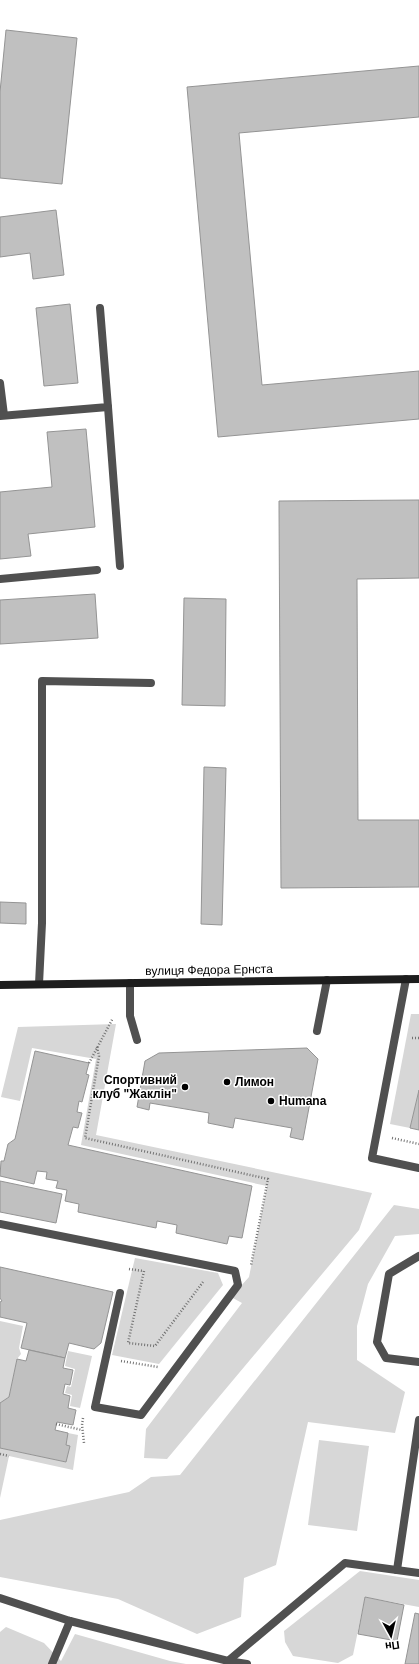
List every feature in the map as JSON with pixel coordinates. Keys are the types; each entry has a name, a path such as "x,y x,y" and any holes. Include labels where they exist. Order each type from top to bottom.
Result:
{"street":[{"name":"вулиця Федора Ернста","path":"0,985 419,979"}],"lane":[{"path":"100,308 120,566"},
{"path":"0,383 2,415 108,407"},
{"path":"0,579 97,570"},
{"path":"38,984 42,923 42,681 151,683"},
{"path":"317,1030 327,980"},
{"path":"406,980 372,1158 419,1168"},
{"path":"130,983 130,1016 137,1040"},
{"path":"0,1224 235,1271 238,1285 141,1415 96,1407 120,1293"},
{"path":"419,1256 389,1274 377,1342 386,1358 419,1362"},
{"path":"397,1570 419,1420"},
{"path":"228,1661 345,1563 419,1573"},
{"path":"0,1598 70,1621 228,1661 247,1664"},
{"path":"52,1664 70,1621"}],"path":[{"path":"89,1063 114,1016"},
{"path":"97,1047 99,1056 85,1138 268,1179 251,1265"},
{"path":"130,1268 144,1271 128,1343 156,1346 204,1282 196,1281"},
{"path":"56,1424 82,1430"},
{"path":"0,1454 9,1456"}],"shaded area":[{"path":"411,1014 419,1014 419,1090 410,1128 390,1124"},
{"path":"116,1024 96,1135 372,1193 359,1230 167,1459 144,1458 146,1429 242,1303 231,1297 249,1277 267,1186 81,1145 96,1059 32,1048 20,1101 1,1097 18,1027"},
{"path":"394,1205 419,1209 419,1234 395,1236 368,1284 357,1326 357,1360 405,1392 395,1433 308,1422 276,1565 244,1578 241,1617 197,1634 118,1599 0,1577 0,1520 129,1492 151,1477 180,1475"},
{"path":"135,1258 218,1273 223,1285 159,1364 112,1355"},
{"path":"0,1321 23,1326 19,1348 21,1354 17,1359 9,1397 0,1403"},
{"path":"68,1351 92,1356 80,1408 70,1406 72,1395 65,1393 67,1386 71,1387 75,1369 65,1366"},
{"path":"68,1433 78,1435 73,1470 9,1456 0,1498 0,1448 66,1462 70,1446 66,1445"},
{"path":"319,1440 369,1446 357,1531 308,1525"},
{"path":"360,1571 419,1580 419,1607 365,1597 353,1655 338,1663 293,1656 285,1642 284,1631"},
{"path":"6,1627 44,1643 61,1661 75,1634 170,1661 186,1664 0,1664 0,1632"}],"building":[{"path":"6,30 77,38 62,184 0,178 0,92"},
{"path":"419,66 419,117 239,133 262,385 419,371 419,419 218,437 187,87"},
{"path":"56,210 64,275 33,279 30,253 0,257 0,217"},
{"path":"70,304 78,383 44,386 36,308"},
{"path":"86,429 95,527 28,534 31,556 0,559 0,492 52,487 47,432"},
{"path":"419,500 419,578 357,579 358,820 419,820 419,887 281,888 279,501"},
{"path":"95,594 98,638 0,644 0,600"},
{"path":"184,598 226,599 225,706 182,705"},
{"path":"204,767 226,768 222,925 201,924"},
{"path":"0,902 26,903 26,924 0,923"},
{"name":"Лимон","path":"307,1048 318,1059 303,1140 290,1137 292,1128 235,1118 233,1128 208,1123 209,1113 150,1103 149,1110 137,1107 145,1061 159,1053"},
{"path":"35,1051 89,1063 86,1074 89,1075 82,1102 79,1101 77,1112 82,1113 78,1128 73,1127 68,1145 252,1186 242,1238 229,1236 227,1244 176,1233 177,1225 157,1221 156,1228 78,1212 79,1204 65,1201 67,1190 56,1188 58,1181 46,1179 47,1172 37,1171 34,1184 0,1176 1,1161 4,1161 8,1144 15,1139"},
{"path":"419,1090 419,1130 410,1128"},
{"path":"0,1181 62,1194 56,1223 0,1212"},
{"path":"0,1267 113,1292 101,1343 94,1349 69,1343 65,1358 21,1348 27,1323 0,1317 0,1302 2,1301 0,1298"},
{"path":"29,1350 65,1358 63,1368 73,1370 70,1385 65,1384 63,1394 70,1396 68,1408 76,1410 73,1425 57,1422 55,1430 68,1433 66,1445 70,1446 66,1462 0,1448 0,1403 9,1397 17,1359 26,1361"},
{"path":"365,1597 404,1605 397,1641 358,1634"},
{"path":"415,1613 419,1614 419,1664 405,1664"}],"place":[{"name":"Лимон","path":"227,1082"},
{"name":"Спортивний клуб \"Жаклін\"","path":"185,1087"},
{"name":"Humana","path":"271,1101"}]}
